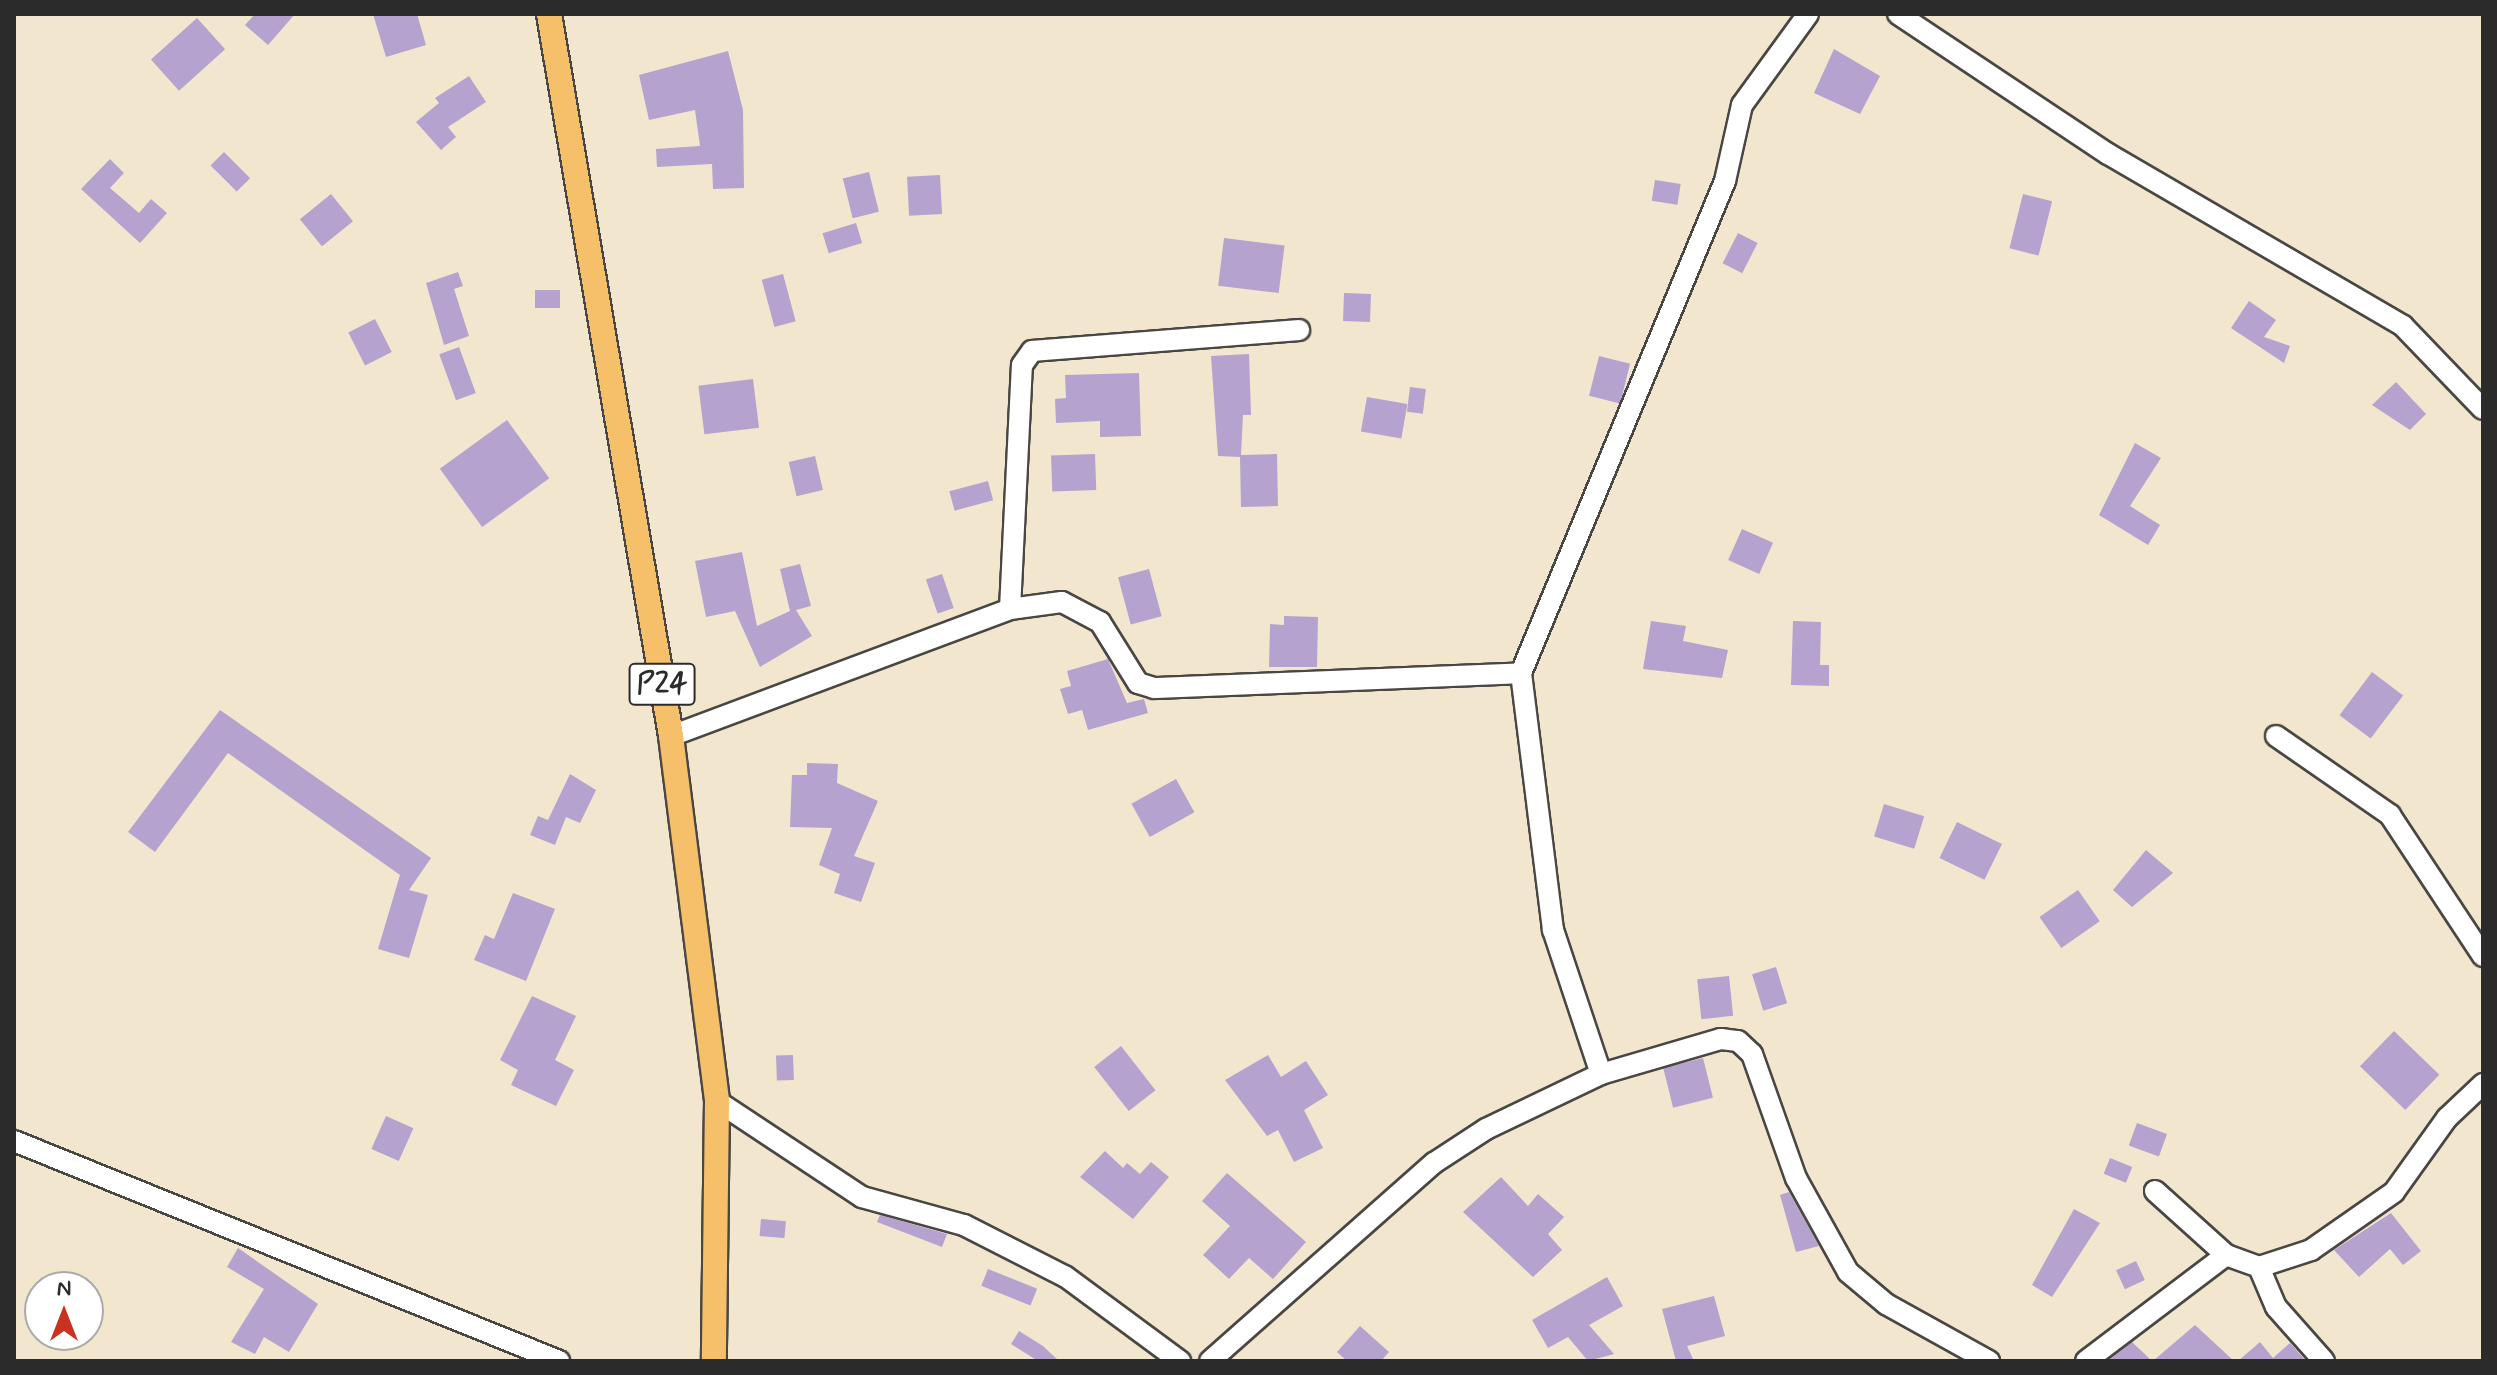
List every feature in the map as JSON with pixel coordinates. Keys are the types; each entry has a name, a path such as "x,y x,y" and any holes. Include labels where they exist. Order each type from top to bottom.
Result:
{"main road":[{"name":"P24","path":"549,14 671,736 717,1101 714,1361"}],"street":[{"path":"1601,1074 1553,930 1521,673 1725,181 1742,105 1808,14"},
{"path":"1898,14 2108,154 2403,326 2483,409"},
{"path":"1010,609 1022,365 1032,351 1299,330"},
{"path":"671,736 1010,609 1062,602 1082,607 1138,683 1176,691 1521,673"},
{"path":"2276,736 2390,815 2483,956"},
{"path":"1210,1361 1434,1163 1486,1129 1601,1074 1738,1041 1752,1054 1796,1178 1848,1272 1886,1304 1989,1361"},
{"path":"2155,1191 2226,1255 2259,1267 2311,1250 2394,1192 2447,1118 2483,1084"},
{"path":"717,1101 862,1197 964,1225 1066,1277 1180,1361"},
{"path":"14,1141 559,1361"},
{"path":"2086,1361 2226,1255"},
{"path":"2259,1267 2276,1307 2324,1361"}],"building":[{"path":"255,14 295,14 268,45 245,25"},
{"path":"373,14 417,14 426,45 386,57"},
{"path":"197,18 225,49 179,91 151,59"},
{"path":"1834,49 1880,76 1860,114 1814,93"},
{"path":"728,51 743,110 744,188 713,189 712,164 657,167 656,149 700,146 695,110 649,120 639,75"},
{"path":"469,76 486,102 448,127 456,137 441,150 416,122 439,103 435,98"},
{"path":"224,152 250,178 237,192 211,165"},
{"path":"110,159 124,173 110,188 139,213 151,199 167,213 140,243 81,189"},
{"path":"869,172 879,212 853,218 843,179"},
{"path":"940,175 942,214 909,216 907,177"},
{"path":"1655,180 1681,184 1677,205 1652,201"},
{"path":"331,194 353,221 322,246 300,219"},
{"path":"2023,194 2052,201 2039,256 2009,248"},
{"path":"856,223 862,243 829,253 823,233"},
{"path":"1738,233 1758,243 1742,273 1723,263"},
{"path":"1224,238 1285,245 1279,293 1218,286"},
{"path":"458,272 463,286 454,289 469,336 444,345 426,283"},
{"path":"783,274 796,321 774,327 762,280"},
{"path":"535,290 560,290 560,308 535,308"},
{"path":"1344,293 1371,294 1370,322 1343,321"},
{"path":"2249,301 2276,320 2264,337 2290,346 2284,363 2231,328"},
{"path":"375,319 392,352 365,366 348,333"},
{"path":"459,347 476,393 456,400 439,354"},
{"path":"1249,354 1251,415 1243,415 1241,455 1277,454 1278,506 1241,507 1240,457 1218,456 1211,356"},
{"path":"1599,356 1630,364 1620,404 1589,396"},
{"path":"1139,373 1141,436 1100,437 1100,421 1056,423 1055,399 1066,398 1065,375"},
{"path":"753,379 759,428 704,434 698,386"},
{"path":"2396,382 2426,414 2410,430 2372,405"},
{"path":"1410,387 1426,389 1423,414 1407,412"},
{"path":"1367,397 1407,404 1401,439 1361,431"},
{"path":"507,420 549,478 482,527 440,469"},
{"path":"2135,443 2161,458 2130,506 2160,525 2148,545 2099,515"},
{"path":"1095,454 1096,490 1052,492 1051,456"},
{"path":"815,456 823,490 797,496 789,462"},
{"path":"988,481 993,500 955,511 949,491"},
{"path":"1742,529 1773,543 1759,574 1728,560"},
{"path":"742,552 757,626 790,611 780,569 800,564 811,606 796,610 812,636 760,667 735,611 706,617 695,561"},
{"path":"1149,569 1162,616 1131,625 1118,577"},
{"path":"942,574 954,608 938,614 926,580"},
{"path":"1284,616 1318,617 1317,667 1269,667 1270,624 1284,625"},
{"path":"1651,621 1686,626 1683,641 1728,650 1722,678 1643,669"},
{"path":"1793,621 1821,622 1820,665 1829,665 1829,686 1791,685"},
{"path":"1108,659 1127,703 1144,699 1148,713 1088,730 1082,710 1068,714 1060,689 1071,686 1067,671"},
{"path":"2372,672 2403,695 2371,739 2340,715"},
{"path":"220,710 431,858 409,890 428,895 409,958 378,949 400,875 228,753 155,852 128,832"},
{"path":"807,763 838,764 837,783 878,801 854,856 875,863 861,902 834,893 840,874 819,865 832,828 790,827 792,775 807,775"},
{"path":"570,774 596,790 580,823 566,817 555,845 530,835 538,816 548,820"},
{"path":"1176,779 1194,812 1150,837 1131,804"},
{"path":"1884,804 1924,816 1914,849 1874,837"},
{"path":"1957,822 2002,844 1984,880 1939,858"},
{"path":"2146,850 2173,873 2132,907 2113,890"},
{"path":"2078,890 2100,921 2061,948 2039,917"},
{"path":"513,893 555,909 526,981 474,960 485,935 494,939"},
{"path":"1776,967 1787,1003 1763,1011 1752,974"},
{"path":"1729,976 1733,1016 1701,1019 1697,979"},
{"path":"532,996 576,1016 555,1060 574,1070 556,1106 511,1085 518,1070 500,1060"},
{"path":"2394,1031 2439,1075 2405,1110 2360,1066"},
{"path":"1121,1046 1155,1090 1129,1111 1094,1067"},
{"path":"793,1055 794,1080 777,1081 776,1056"},
{"path":"1268,1055 1281,1077 1306,1061 1328,1095 1304,1110 1323,1148 1294,1162 1278,1130 1267,1136 1225,1080"},
{"path":"1703,1058 1713,1098 1673,1108 1663,1068"},
{"path":"386,1116 413,1128 399,1161 371,1149"},
{"path":"2137,1123 2167,1134 2159,1156 2129,1146"},
{"path":"1105,1151 1123,1168 1127,1163 1140,1174 1151,1162 1169,1177 1133,1219 1080,1177"},
{"path":"2110,1158 2132,1167 2126,1183 2104,1174"},
{"path":"1227,1173 1306,1242 1273,1279 1249,1258 1229,1279 1203,1255 1230,1226 1202,1201"},
{"path":"1501,1177 1528,1206 1538,1194 1564,1217 1548,1234 1562,1250 1533,1277 1463,1212"},
{"path":"1789,1192 1819,1246 1796,1252 1780,1195"},
{"path":"2074,1209 2100,1223 2052,1297 2032,1285"},
{"path":"2391,1213 2421,1251 2403,1265 2390,1249 2359,1277 2334,1250"},
{"path":"880,1215 947,1234 942,1247 877,1222"},
{"path":"761,1219 786,1221 784,1238 760,1236"},
{"path":"238,1248 318,1304 289,1352 264,1337 255,1354 231,1342 264,1289 227,1267"},
{"path":"2136,1261 2145,1280 2125,1289 2116,1270"},
{"path":"988,1269 1037,1289 1030,1306 981,1286"},
{"path":"1607,1277 1623,1306 1589,1325 1614,1354 1588,1361 1568,1337 1548,1348 1532,1320"},
{"path":"1714,1296 1725,1336 1687,1346 1694,1361 1676,1361 1662,1309"},
{"path":"2195,1325 2234,1361 2153,1361"},
{"path":"1360,1326 1389,1352 1381,1361 1347,1361 1337,1352"},
{"path":"1019,1331 1059,1361 1038,1361 1011,1344"},
{"path":"2132,1342 2152,1361 2109,1360"},
{"path":"2260,1342 2273,1358 2290,1343 2306,1361 2238,1361"}]}
